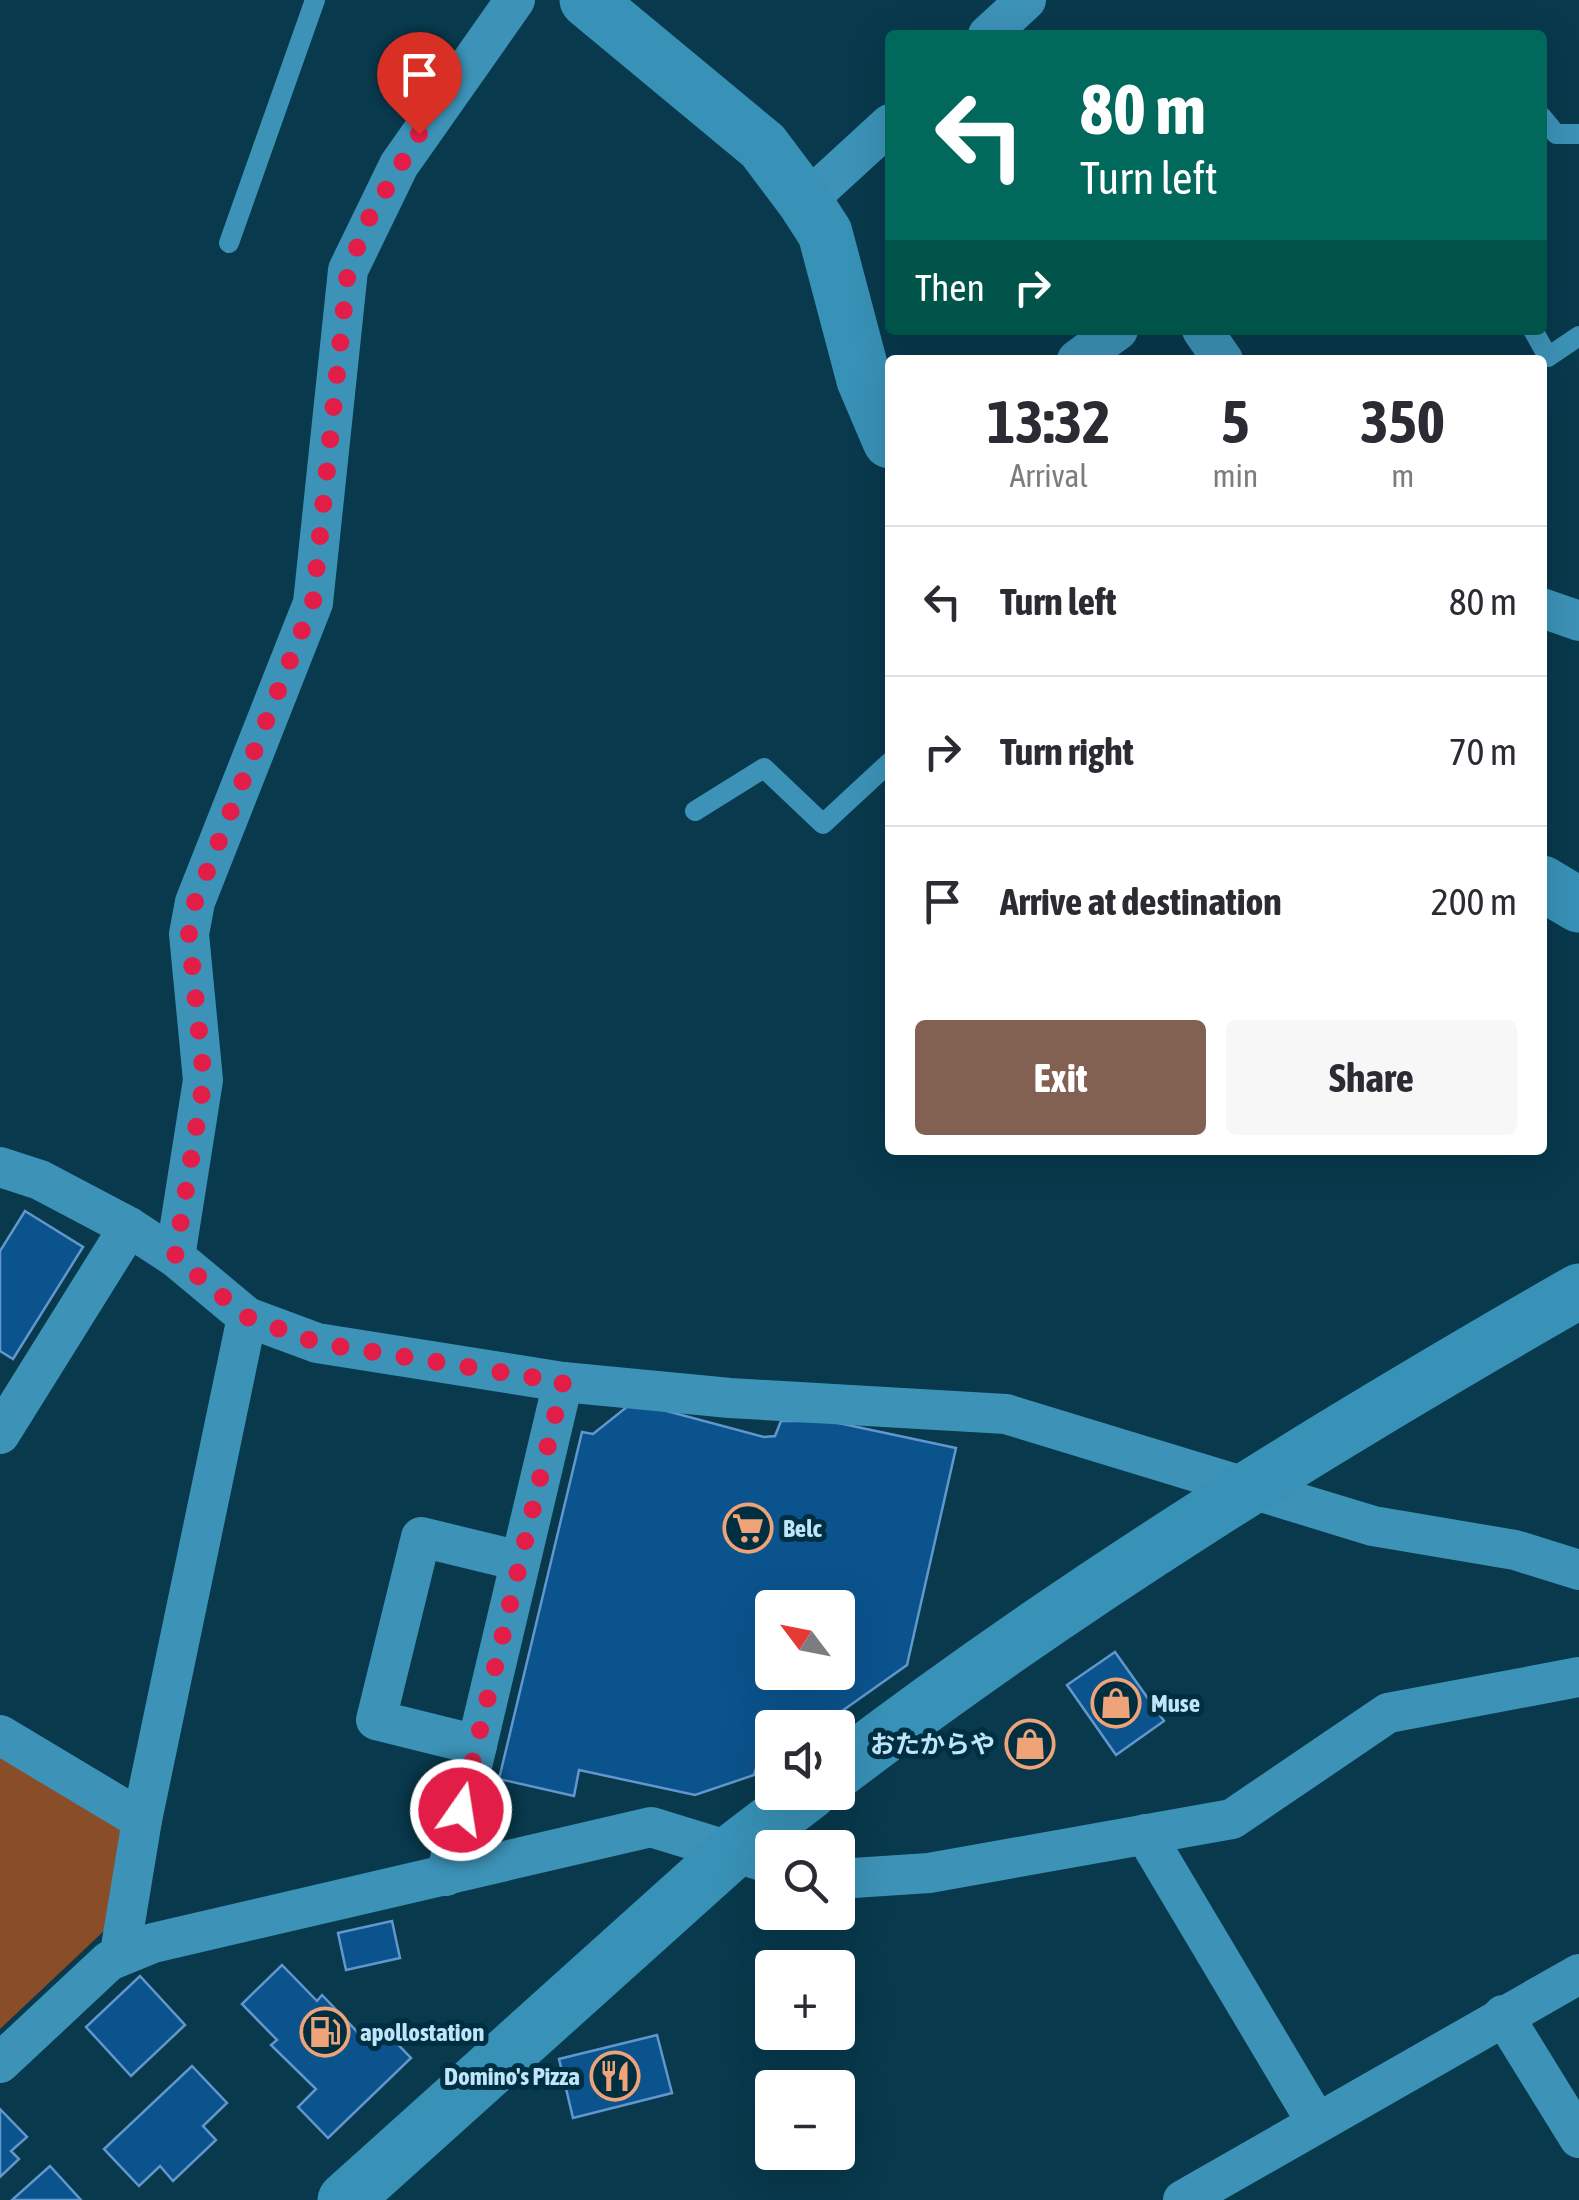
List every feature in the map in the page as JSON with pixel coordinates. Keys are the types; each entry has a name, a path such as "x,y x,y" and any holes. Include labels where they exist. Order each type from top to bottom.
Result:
{"street":[{"path":"175,1257 204,1080 189,934 313,602 348,270 399,164 515,0"},
{"path":"587,0 763,146 806,202 834,261 864,380 885,429"},
{"path":"993,30 1026,0"},
{"path":"806,202 885,129"},
{"path":"1084,355 1111,335"},
{"path":"1547,886 1579,905"},
{"path":"0,1168 40,1180 129,1227 175,1257 247,1317 318,1343 563,1382 730,1398 1006,1414 1373,1526 1515,1550 1579,1570"},
{"path":"0,1434 129,1227"},
{"path":"855,1760 1077,1600 1244,1488 1579,1291"},
{"path":"120,1953 142,1820 247,1317"},
{"path":"446,1876 563,1382"},
{"path":"477,1745 376,1720 421,1537 520,1560"},
{"path":"855,1879 929,1873 1232,1819 1388,1714 1579,1677"},
{"path":"0,1735 142,1820"},
{"path":"345,2200 753,1857 794,1810"},
{"path":"0,2063 120,1953 652,1827 753,1857"},
{"path":"1144,1834 1317,2123"},
{"path":"1183,2200 1579,1974"},
{"path":"1503,2015 1579,2138"}],"lane":[{"path":"229,243 315,0"},
{"path":"1547,123 1556,134 1579,134"},
{"path":"1547,355 1579,336"},
{"path":"695,811 764,768 822,824 885,767"}],"shaded area":[{"path":"0,1753 119,1826 127,1845 105,1930 0,2029"}],"building":[{"path":"25,1211 83,1247 13,1359 0,1351 0,1251"},
{"name":"Belc","path":"633,1402 764,1437 775,1436 781,1421 829,1421 956,1448 907,1665 843,1710 755,1710 754,1775 695,1795 579,1770 574,1796 499,1779 582,1432 593,1434"},
{"name":"Muse","path":"1115,1652 1164,1721 1116,1755 1067,1685"},
{"path":"392,1921 400,1958 346,1970 338,1933"},
{"path":"282,1965 317,2001 322,1995 367,2042 382,2028 411,2058 328,2138 298,2107 316,2089 271,2045 277,2040 242,2004"},
{"path":"140,1976 185,2025 131,2076 86,2027"},
{"name":"Domino's Pizza","path":"657,2035 672,2093 573,2118 559,2059"},
{"path":"192,2066 227,2103 203,2126 216,2140 173,2181 160,2166 139,2186 104,2149"},
{"path":"0,2109 27,2137 11,2151 19,2159 0,2177"},
{"path":"50,2166 81,2200 12,2200"}],"place":[{"name":"Belc","path":"748,1528"},
{"name":"Muse","path":"1116,1703"},
{"name":"おたからや","path":"1030,1744"},
{"name":"apollostation","path":"325,2032"},
{"name":"Domino's Pizza","path":"615,2076"}],"route":[{"path":"419,134 369,218 348,270 313,602 195,902 189,934 204,1080 175,1257 247,1317 318,1343 563,1382 461,1810"}]}
